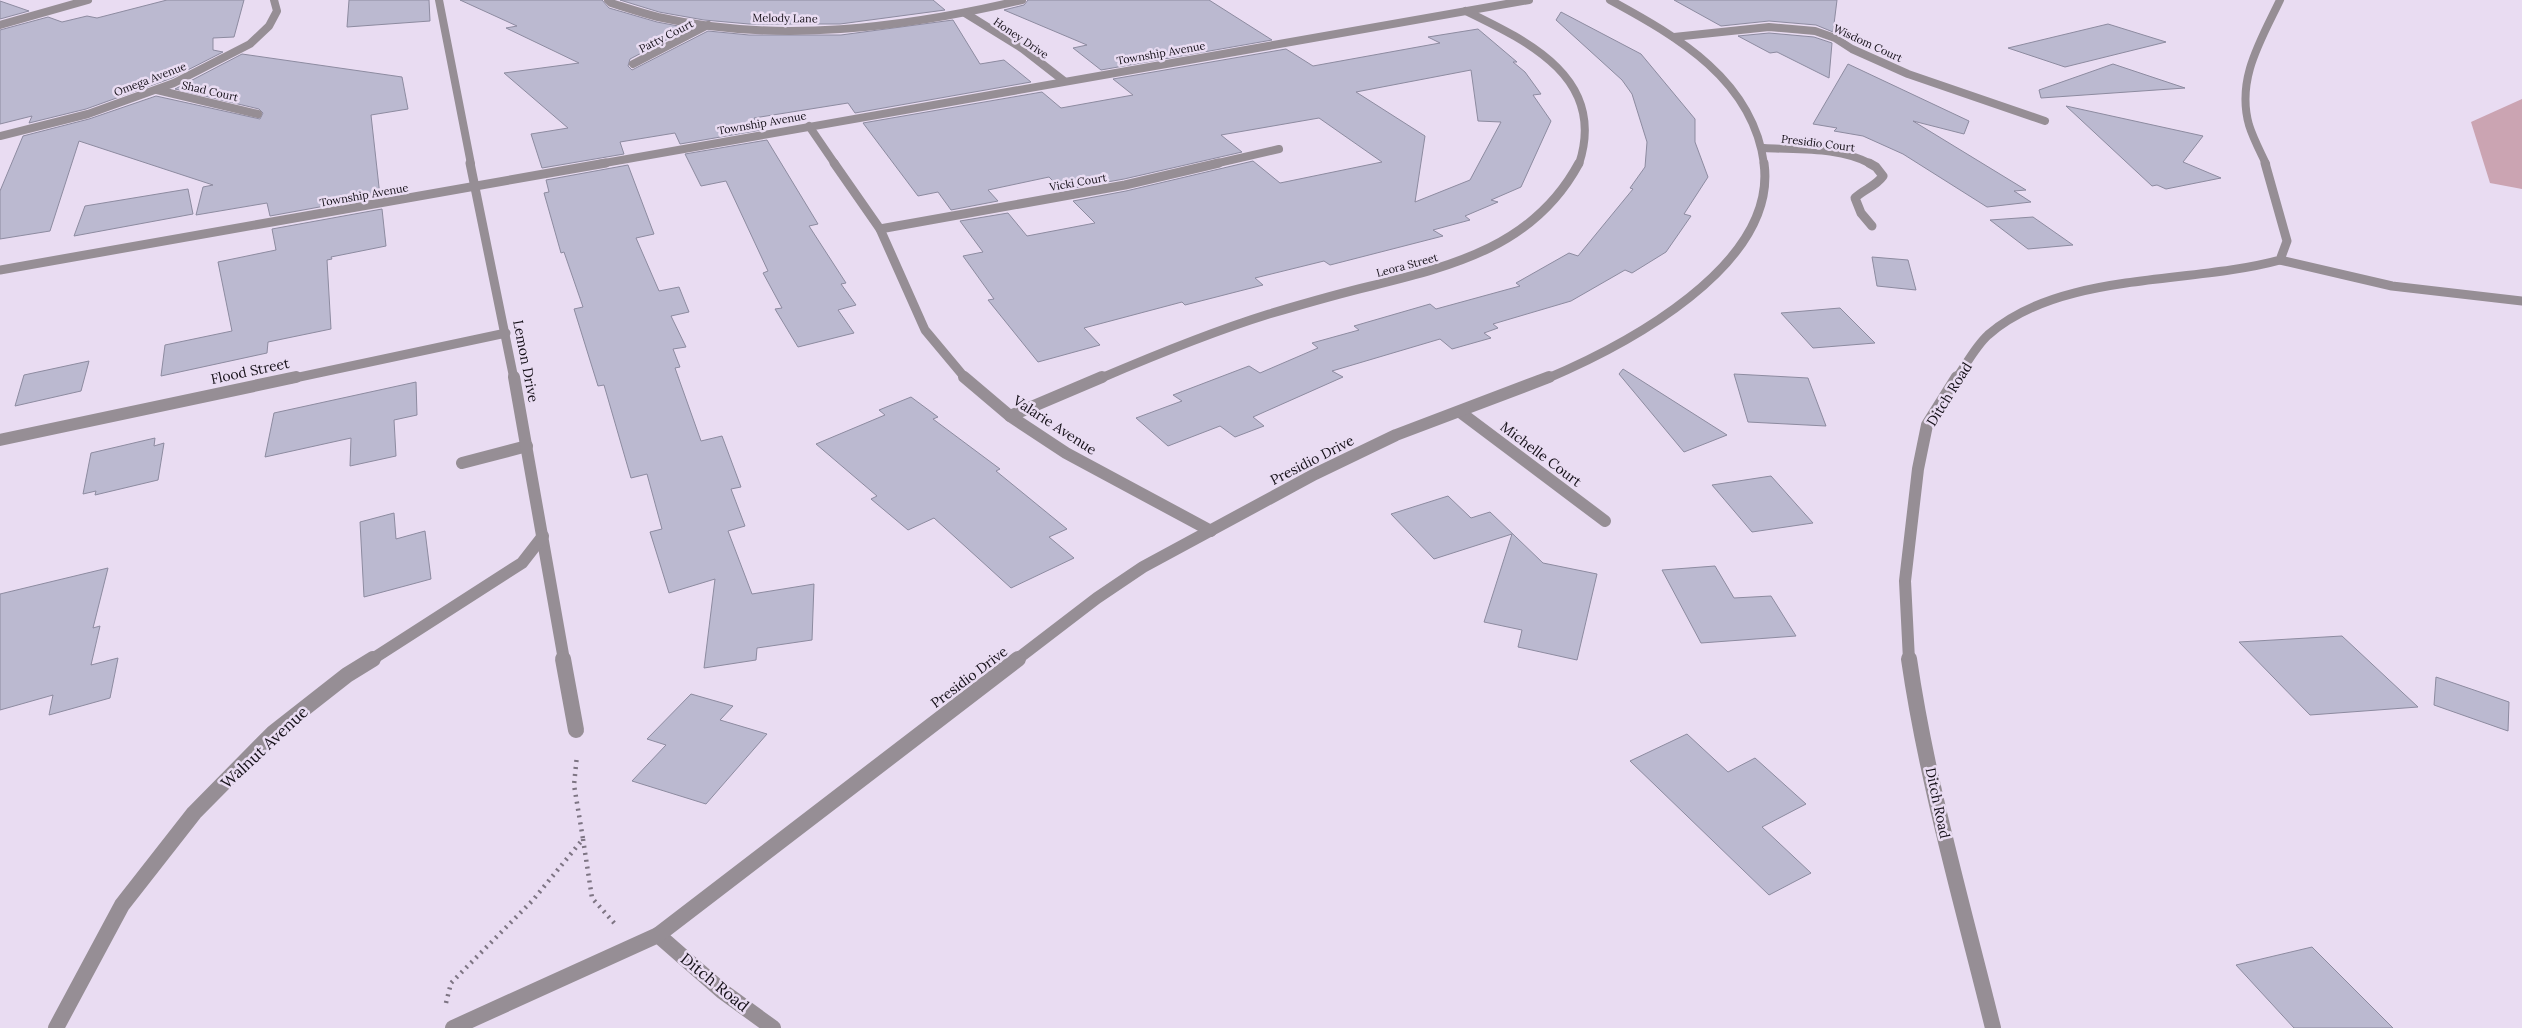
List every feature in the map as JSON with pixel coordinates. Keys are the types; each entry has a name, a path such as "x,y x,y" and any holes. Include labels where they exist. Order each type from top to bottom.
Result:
{"street":[{"path":"0,25 88,0"},
{"name":"Omega Avenue","path":"0,136 84,114 157,90 207,69 247,46 269,28 277,11 274,0"},
{"name":"Lemon Drive","path":"439,0 475,187 506,333 576,730"},
{"name":"Melody Lane","path":"608,0 611,3 636,12 708,25 765,29 834,28 902,23 966,13 1022,0"},
{"name":"Township Avenue","path":"0,270 1528,0"},
{"name":"Presidio Drive","path":"454,1028 632,945 658,935 903,744 1131,574 1211,532 1326,467 1395,436 1549,378 1615,347 1670,313 1711,280 1743,241 1758,212 1766,179 1764,148 1754,119 1737,93 1714,69 1674,37 1610,0"},
{"path":"2280,0 2249,65 2244,94 2249,125 2269,171 2287,241 2280,260 2392,286 2522,301"},
{"name":"Leora Street","path":"1010,416 1150,357 1236,325 1324,298 1433,271 1472,257 1497,244 1532,221 1556,198 1570,181 1583,158 1588,130 1582,104 1570,82 1550,60 1528,43 1466,10"},
{"name":"Honey Drive","path":"966,13 1024,49 1064,81"},
{"name":"Patty Court","path":"633,64 708,25"},
{"name":"Wisdom Court","path":"1674,37 1769,27 1815,31 1836,38 1852,49 1908,74 2045,121"},
{"name":"Shad Court","path":"157,90 258,114"},
{"name":"Valarie Avenue","path":"809,126 880,230 925,330 958,372 1010,416 1066,453 1211,532"},
{"name":"Presidio Court","path":"1764,148 1856,157 1875,166 1883,176 1880,181 1864,190 1856,198 1855,203 1857,210 1872,226"},
{"name":"Vicki Court","path":"880,230 1125,185 1278,150"},
{"name":"Ditch Road","path":"1993,1028 1946,840 1914,693 1908,650 1905,581 1918,469 1927,425 1953,383 1987,336 2031,306 2091,289 2251,268 2280,260"},
{"name":"Flood Street","path":"0,440 506,333"},
{"name":"Michelle Court","path":"1460,412 1605,521"},
{"path":"462,462 527,446"},
{"name":"Walnut Avenue","path":"56,1028 122,906 194,813 273,733 347,675 522,563 543,536"},
{"name":"Ditch Road","path":"658,935 722,991 772,1028"}],"path":[{"path":"576,730 574,784 592,898 632,945"},
{"path":"444,1010 451,982 533,900 583,839"}],"shaded area":[{"path":"2522,99 2522,189 2490,183 2471,122"}],"building":[{"path":"167,0 244,0 234,37 213,38 213,50 223,52 172,78 86,109 29,123 32,116 0,124 0,30 48,17 62,22 87,16 97,18"},
{"path":"349,0 429,0 430,21 347,27"},
{"path":"460,0 602,0 609,8 657,22 689,28 630,59 628,66 632,70 708,31 749,35 841,35 953,20 980,64 1004,60 1031,82 855,113 848,103 754,118 761,130 680,144 675,133 620,142 624,154 542,168 531,134 568,128 504,73 579,63 506,28 517,26"},
{"path":"620,0 933,0 945,10 840,24 749,24 704,20 659,12"},
{"path":"1028,0 1209,0 1272,40 1101,70 1073,48 1087,45 1004,10 1024,5"},
{"path":"1674,0 1837,0 1833,32 1816,25 1769,21 1721,26"},
{"path":"0,1 29,11 0,19"},
{"path":"1561,12 1641,54 1695,119 1695,142 1708,177 1684,214 1691,216 1666,252 1632,273 1625,270 1571,301 1493,324 1498,328 1484,333 1491,338 1452,349 1440,339 1332,371 1343,377 1253,417 1264,426 1235,437 1220,426 1168,446 1136,418 1182,401 1173,395 1249,366 1260,373 1318,348 1312,343 1359,330 1354,326 1430,304 1436,309 1520,286 1516,283 1569,253 1578,256 1633,189 1630,188 1645,167 1647,142 1632,94 1622,80 1556,20"},
{"path":"2108,24 2166,42 2065,67 2008,48"},
{"path":"1478,29 1517,62 1513,62 1525,72 1541,94 1533,95 1551,121 1521,187 1491,200 1498,202 1465,216 1470,220 1433,230 1443,236 1330,265 1324,261 1255,278 1263,285 1185,305 1182,302 1084,328 1100,345 1038,362 988,300 994,299 963,256 983,252 960,221 1008,213 1027,236 1095,223 1073,201 1126,191 1253,161 1280,183 1382,162 1319,118 1221,135 1242,152 1124,179 1062,190 1049,177 988,190 998,201 951,210 938,192 918,196 863,123 1042,92 1061,108 1133,95 1113,79 1286,49 1313,66 1440,43 1428,37","holes":["1471,70 1478,121 1501,122 1470,180 1415,202 1425,136 1356,92"]},
{"path":"1769,33 1814,37 1832,43 1829,78 1777,52 1770,53 1738,36"},
{"path":"242,54 402,77 408,109 371,115 380,196 270,216 267,203 196,215 203,187 213,185 79,141 50,231 0,239 0,191 23,136 89,119 156,96 260,119 263,113 259,109 175,89"},
{"path":"1848,64 1969,121 1964,134 1913,121 2026,190 2014,191 2031,202 1987,207 1903,154 1863,136 1834,131 1837,128 1813,124"},
{"path":"2113,64 2185,88 2041,98 2039,90"},
{"path":"2066,106 2203,136 2183,162 2221,178 2166,189 2157,185 2152,186"},
{"path":"767,140 818,224 809,226 846,283 841,284 856,305 838,310 854,333 798,347 775,309 782,308 763,273 768,271 726,181 701,186 685,154"},
{"path":"628,165 654,234 636,238 659,291 679,287 689,312 671,316 686,347 673,349 680,367 675,368 701,441 722,436 741,487 731,489 745,526 728,531 752,594 814,584 812,640 757,648 756,660 704,668 715,579 669,593 650,532 662,529 647,474 631,478 604,385 598,386 574,309 583,307 564,252 561,253 544,193 549,192 546,180"},
{"path":"188,189 193,214 74,236 85,206"},
{"path":"382,209 386,246 331,257 332,259 327,260 331,329 268,342 267,353 161,376 165,345 232,331 218,262 276,250 272,229"},
{"path":"2033,217 2073,245 2028,249 1990,220"},
{"path":"1872,257 1908,260 1916,290 1877,286"},
{"path":"1840,308 1875,343 1813,348 1781,313"},
{"path":"89,361 81,391 15,406 24,375"},
{"path":"1623,369 1727,435 1684,452 1619,374"},
{"path":"1734,374 1808,378 1826,426 1748,422"},
{"path":"416,382 417,415 394,420 396,456 350,466 351,438 265,457 274,413"},
{"path":"911,397 938,417 933,419 1000,469 996,471 1067,529 1049,537 1074,558 1011,588 934,518 908,530 871,499 877,496 816,444 885,415 879,410"},
{"path":"155,438 154,446 164,443 158,480 95,495 96,491 83,494 91,453"},
{"path":"1771,476 1813,523 1752,532 1712,485"},
{"path":"1448,496 1471,518 1490,512 1543,563 1597,574 1577,660 1518,647 1522,630 1484,622 1512,534 1434,559 1391,514"},
{"path":"394,513 396,539 425,531 431,579 364,597 360,522"},
{"path":"1715,566 1734,598 1771,596 1796,636 1701,643 1662,570"},
{"path":"108,568 93,628 100,626 91,665 118,658 110,698 49,715 53,695 0,710 0,594"},
{"path":"2342,636 2418,707 2310,715 2239,642"},
{"path":"2436,677 2509,702 2508,731 2434,705"},
{"path":"691,694 733,706 720,720 767,734 706,804 632,781 666,745 647,739"},
{"path":"1687,734 1728,772 1755,758 1806,804 1762,827 1811,873 1769,895 1630,761"},
{"path":"2312,947 2393,1028 2294,1028 2236,965"}]}
